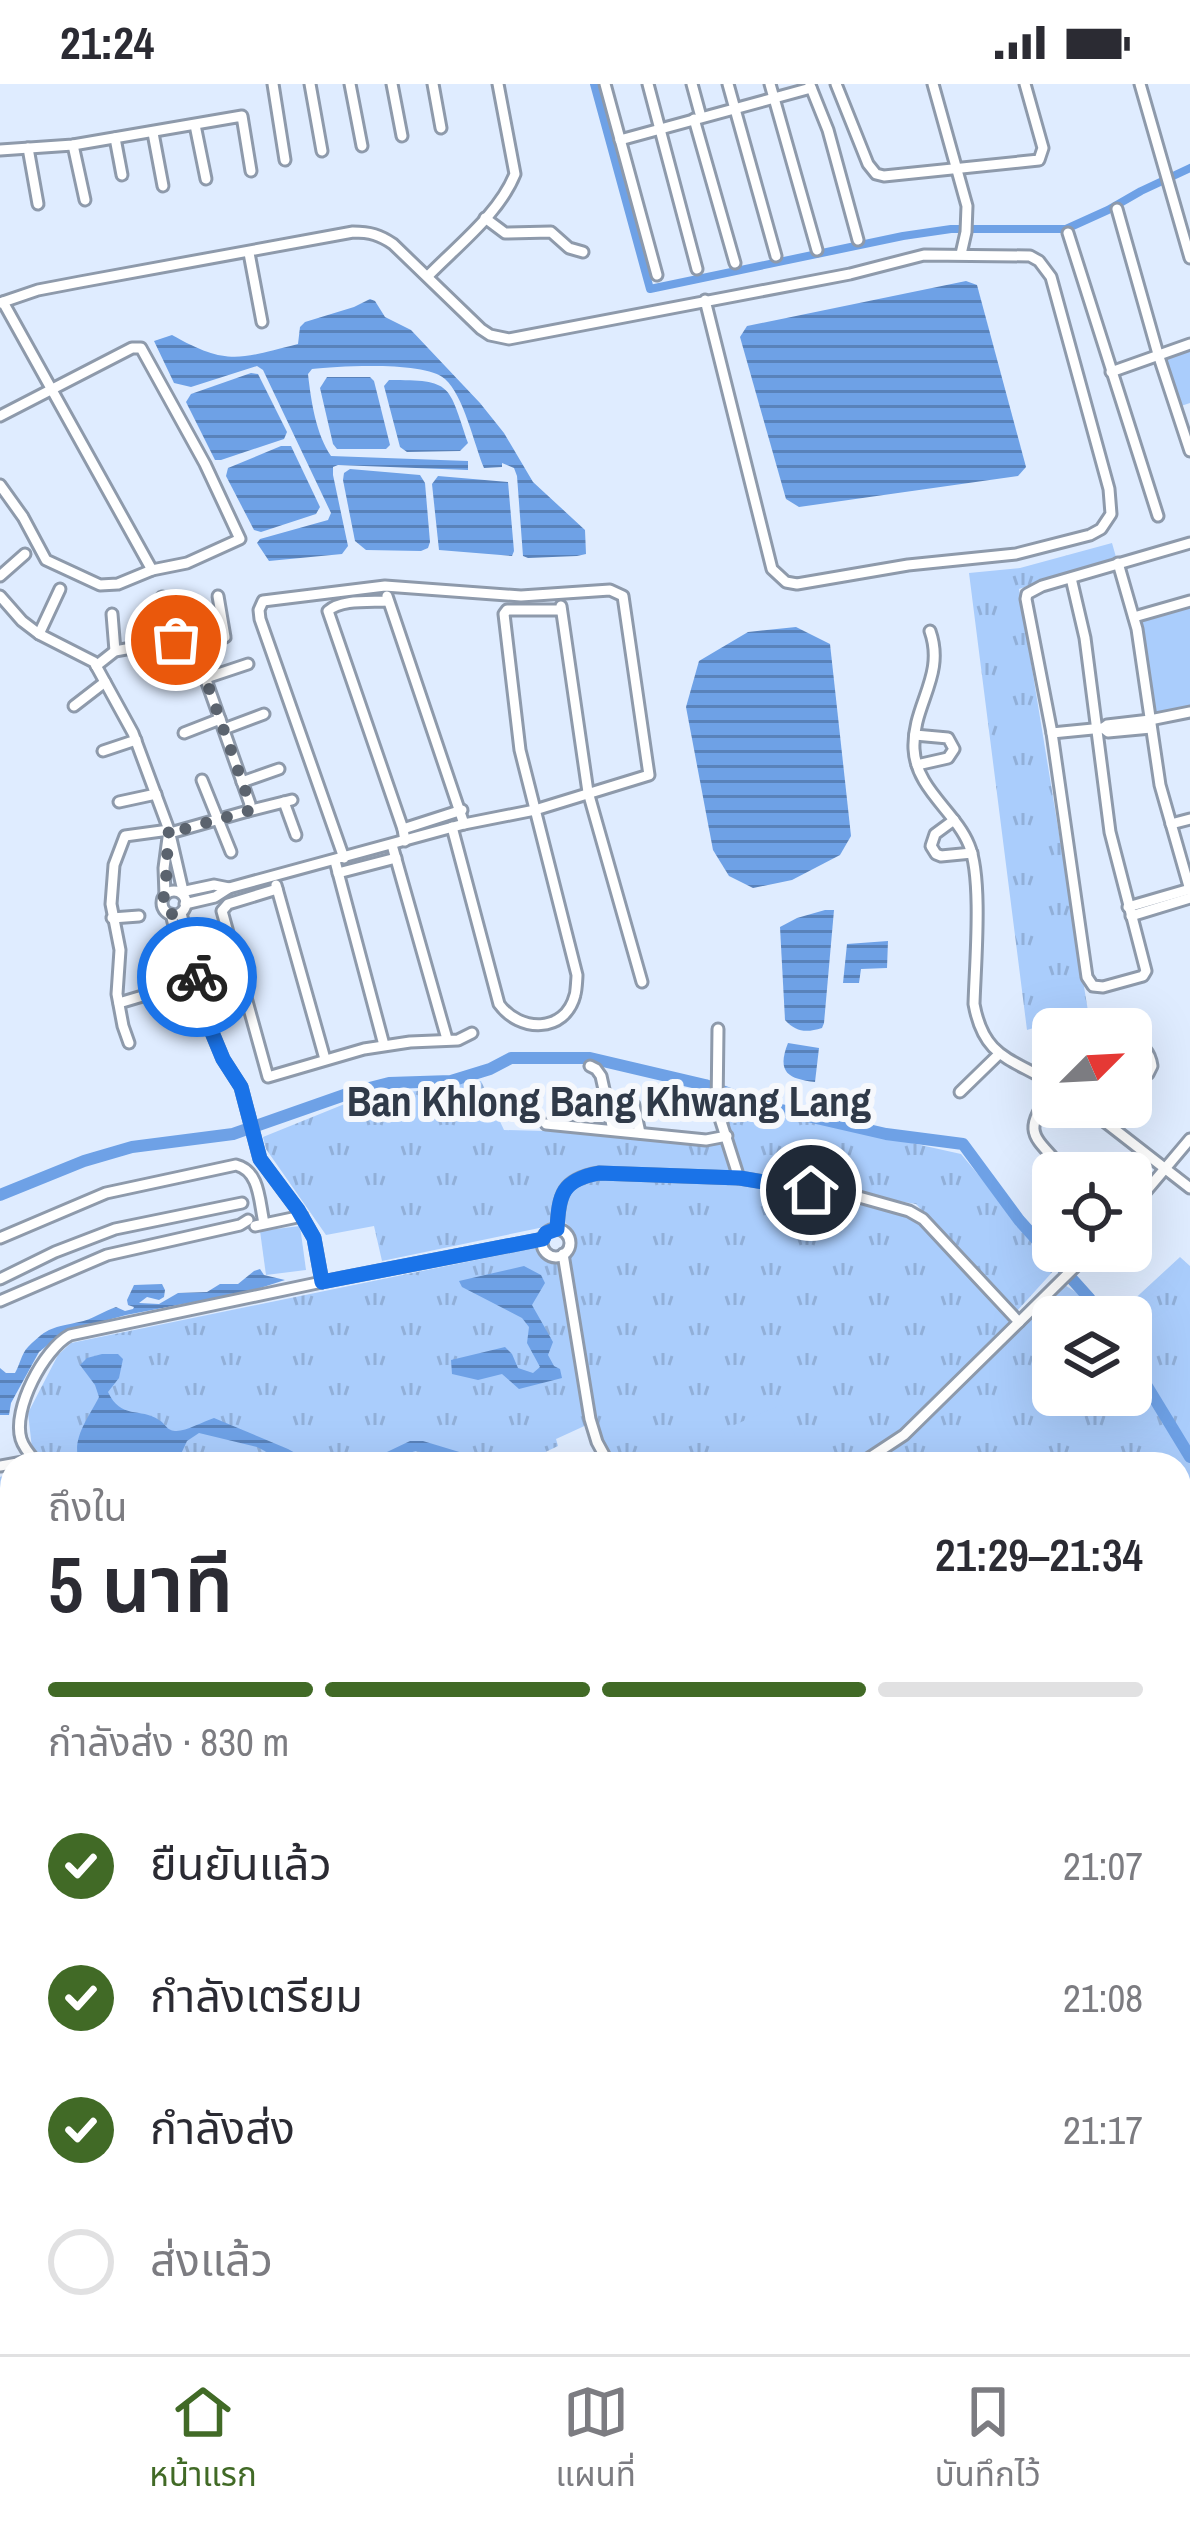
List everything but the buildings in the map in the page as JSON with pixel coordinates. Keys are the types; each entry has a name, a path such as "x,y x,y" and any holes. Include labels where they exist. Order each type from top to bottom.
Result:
{"street":[{"path":"273,84 285,160"},
{"path":"310,84 322,152"},
{"path":"350,84 362,146"},
{"path":"392,84 402,136"},
{"path":"433,84 441,128"},
{"path":"428,276 485,218 515,174 498,84"},
{"path":"605,84 657,275"},
{"path":"648,84 697,269"},
{"path":"692,84 735,263"},
{"path":"728,84 776,256"},
{"path":"770,84 817,250"},
{"path":"836,84 868,164 884,176 1039,160 1042,148 1025,84"},
{"path":"933,84 964,194 967,226 961,254"},
{"path":"1140,84 1190,258"},
{"path":"620,140 810,86 828,130 858,240"},
{"path":"0,150 74,145 242,116 251,171"},
{"path":"195,125 206,179"},
{"path":"153,133 163,186"},
{"path":"115,138 122,176"},
{"path":"74,145 85,200"},
{"path":"28,148 38,204"},
{"path":"1117,209 1190,451"},
{"path":"485,218 505,233 550,232 569,248 584,252"},
{"path":"152,570 1,303 38,290 353,232 378,235 393,244 481,329 509,339 705,300 850,274 924,255 1030,256 1052,277 1109,490 1111,514 1090,535 1016,554 908,565 797,584 778,577 772,569 705,300"},
{"path":"1069,233 1157,516"},
{"path":"250,253 262,322"},
{"path":"1111,372 1190,344"},
{"path":"0,416 132,348 144,350 241,536 238,542 188,563 100,585 52,564 0,485"},
{"path":"1071,578 1100,729 1110,832 1146,968 1145,974 1103,987 1093,986 1087,976 1052,733 1026,599 1033,590 1118,563 1190,543"},
{"path":"0,576 26,554"},
{"path":"1118,563 1134,617 1160,785 1190,892 1130,911"},
{"path":"385,586 464,824"},
{"path":"169,831 162,904 179,911 229,888 340,859 452,827 535,810 649,775 620,592 521,596 385,586 268,599 260,604 340,859 338,873 384,1046"},
{"path":"39,634 60,589"},
{"path":"561,595 588,792 642,982"},
{"path":"0,596 39,634 94,662 136,740 169,831 185,899 179,911 194,1002 201,1006 223,1059 241,1087 254,1147 314,1238 322,1282"},
{"path":"162,596 171,641"},
{"path":"195,649 225,637 218,596"},
{"path":"388,601 343,604 328,611 405,841"},
{"path":"1134,617 1190,601"},
{"path":"452,827 499,1004 508,1017 526,1024 542,1025 556,1019 576,994 577,975 520,750 504,614 507,610 561,610"},
{"path":"112,614 115,651"},
{"path":"930,631 935,664 915,735 917,765 972,853 976,883 974,1004 981,1032 998,1055 1032,1075"},
{"path":"96,666 115,651 187,641 206,678 250,804 248,811"},
{"path":"206,678 248,664"},
{"path":"74,706 105,682"},
{"path":"1052,733 1151,724 1190,712"},
{"path":"184,733 264,714"},
{"path":"915,735 945,737 954,748 948,758 917,765"},
{"path":"103,751 136,740"},
{"path":"242,782 279,769"},
{"path":"202,780 231,852"},
{"path":"118,802 156,794"},
{"path":"129,1043 118,1003 120,950 112,918 114,865 124,836 169,831 288,801 296,835"},
{"path":"403,829 462,810"},
{"path":"1171,824 1190,819"},
{"path":"954,820 937,832 931,846 940,856 972,853"},
{"path":"392,844 447,1039"},
{"path":"338,873 396,858"},
{"path":"274,876 325,1059"},
{"path":"165,895 214,885 229,888"},
{"path":"277,889 228,904 222,911 265,1075 276,1077 325,1059 384,1046 458,1040 472,1034"},
{"path":"112,918 139,916"},
{"path":"118,1003 156,992"},
{"path":"718,1029 718,1080 713,1095 740,1178"},
{"path":"960,1093 998,1055"},
{"path":"590,1066 601,1076 614,1130"},
{"path":"634,1105 640,1133"},
{"path":"546,1124 706,1140 723,1137"},
{"path":"1113,1128 1190,1188"},
{"path":"1152,1186 1190,1138"},
{"path":"0,1238 106,1193 236,1166 247,1168 254,1177 253,1223"},
{"path":"557,1229 560,1197 568,1185 581,1176 599,1173 740,1178 859,1197 923,1219 1019,1322"},
{"path":"0,1279 116,1228 242,1202"},
{"path":"0,1301 107,1255 302,1216"},
{"path":"557,1229 565,1232 568,1247 554,1256 546,1252 543,1239 557,1229"},
{"path":"29,1452 22,1443 23,1404 49,1352 61,1340 543,1239"},
{"path":"563,1254 590,1419 602,1452"},
{"path":"878,1452 904,1435 1070,1272"},
{"path":"15,1452 22,1443"}],"green space":[{"path":"1190,351 1190,403 1175,408 1161,360"},
{"path":"1112,543 1116,557 1019,589 1088,1008 1032,1008 1032,1028 1027,1030 969,573 1020,568"},
{"path":"1190,608 1190,710 1153,716 1141,622"},
{"path":"481,1081 504,1130 727,1136 740,1180 859,1197 918,1216 1019,1321 1032,1309 1032,1416 1152,1416 1152,1296 1138,1296 1180,1257 1190,1266 1190,1452 603,1452 591,1423 556,1439 558,1446 546,1452 37,1452 32,1448 28,1413 58,1355 71,1343 539,1247 547,1259 566,1264 574,1252 569,1226 557,1215 549,1226 382,1261 374,1226 326,1235 266,1149 263,1137 352,1101"},
{"path":"723,1101 961,1154 1032,1239 1032,1272 1052,1272 1017,1311 916,1204 742,1174"},
{"path":"300,1226 306,1270 266,1275 260,1231"},
{"path":"1060,1282 1082,1296 1045,1296"},
{"path":"781,1405 803,1452 729,1452 720,1431"}],"shaded area":[{"path":"966,281 977,285 1026,467 1018,476 799,507 786,499 740,337 747,326"},
{"path":"370,299 385,317 411,330 480,403 533,482 585,530 586,554 523,556 514,468 502,463 502,467 484,468 463,408 445,379 420,369 361,366 312,369 308,374 318,428 331,456 468,461 468,470 333,467 348,546 342,554 269,561 257,543 260,539 328,520 331,513 263,370 257,366 191,387 174,383 154,341 172,335 220,355 261,353 298,344 305,322"},
{"path":"258,374 287,432 284,439 215,460 186,402 191,394"},
{"path":"327,377 370,377 374,381 390,445 386,449 337,449 320,388"},
{"path":"389,380 426,382 445,389 468,443 460,451 407,452 400,447 384,386"},
{"path":"291,446 320,507 316,514 261,532 254,530 226,476 228,468"},
{"path":"350,469 420,475 425,483 428,548 366,550 355,541 343,480"},
{"path":"438,476 508,482 512,556 439,550 432,484"},
{"path":"796,627 830,644 851,836 840,855 792,880 753,888 729,876 713,850 686,707 699,661 748,632"},
{"path":"834,910 824,1023 822,1028 802,1030 785,1020 780,927"},
{"path":"888,941 887,968 861,969 859,983 843,983 847,944"},
{"path":"788,1043 819,1048 815,1082 787,1073"},
{"path":"524,1266 541,1275 545,1283 532,1305 553,1342 548,1355 562,1378 519,1389 502,1374 478,1380 452,1374 451,1360 505,1347 518,1368 533,1373 540,1367 527,1343 529,1327 522,1318 462,1287 459,1281"},
{"path":"260,1269 264,1275 285,1280 64,1332 39,1352 9,1415 0,1415 0,1368 15,1373 26,1350 47,1331 116,1307 133,1309 127,1300 134,1285 162,1284 164,1297 147,1297 139,1303 159,1304 178,1293 238,1284"},
{"path":"118,1354 123,1359 119,1378 108,1392 125,1410 152,1416 175,1431 214,1418 293,1452 267,1452 199,1433 182,1452 77,1452 99,1397 80,1365 87,1358"},
{"path":"410,1441 423,1441 459,1452 416,1451 387,1452"}],"waterway":[{"path":"594,84 650,289 951,229 1066,229 1190,168"},
{"path":"0,1195 132,1147 233,1134 389,1083 451,1081 511,1058 590,1058 705,1085 764,1106 886,1134 963,1144 1019,1220 1087,1296"},
{"path":"1152,1395 1187,1452"}],"way so far":[{"path":"176,640 194,646 250,804 248,811 169,830 162,904 171,914 181,913 197,977"}],"district":[{"name":"Ban Khlong Bang Khwang Lang","path":"609,1101"}],"route":[{"path":"197,977 201,1006 223,1059 241,1087 254,1147 308,1224 322,1282 543,1239 557,1229 560,1197 581,1176 740,1178 811,1190"}]}
